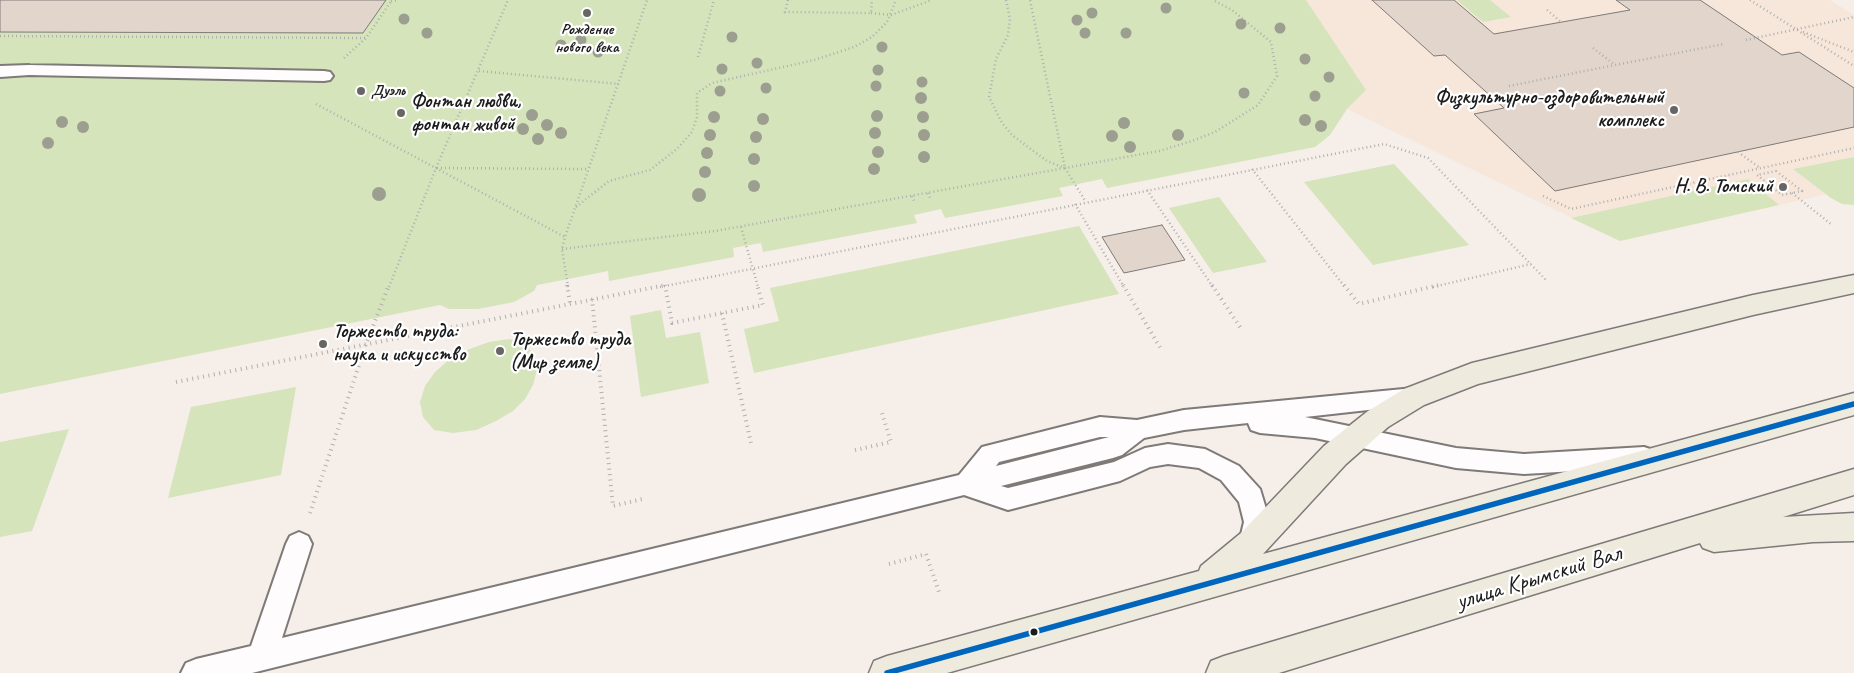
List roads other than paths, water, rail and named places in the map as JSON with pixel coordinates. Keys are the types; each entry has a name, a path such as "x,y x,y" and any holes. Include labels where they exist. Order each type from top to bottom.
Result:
{"main road":[{"path":"1207,582 1252,543 1335,455 1378,419 1414,398 1472,374 1753,305 1854,284"},
{"path":"887,673 1207,582 1854,404"},
{"name":"улица Крымский Вал","path":"1224,673 1854,482"},
{"path":"1652,544 1813,528 1854,527"}],"lane":[{"path":"1,71 324,76"},
{"path":"966,485 991,454 1100,427 1137,430 1184,420 1414,398"},
{"path":"1184,420 1266,423 1315,428 1456,458 1524,464 1665,456"},
{"path":"196,673 1114,448 1137,430"},
{"path":"1114,448 1145,458"},
{"path":"966,485 1008,499 1120,471 1145,458 1181,454 1205,460 1230,473 1251,497 1257,522 1252,543"},
{"path":"262,657 299,544"}],"place":[{"name":"Рождение нового века","path":"587,13"},
{"name":"Дуэль","path":"361,91"},
{"name":"Физкультурно-оздоровительный комплекс","path":"1674,110"},
{"name":"Фонтан любви, фонтан живой","path":"401,113"},
{"name":"Н. В. Томский","path":"1783,187"},
{"name":"Торжество труда: наука и искусство","path":"323,344"},
{"name":"Торжество труда (Мир земле)","path":"500,351"}]}
